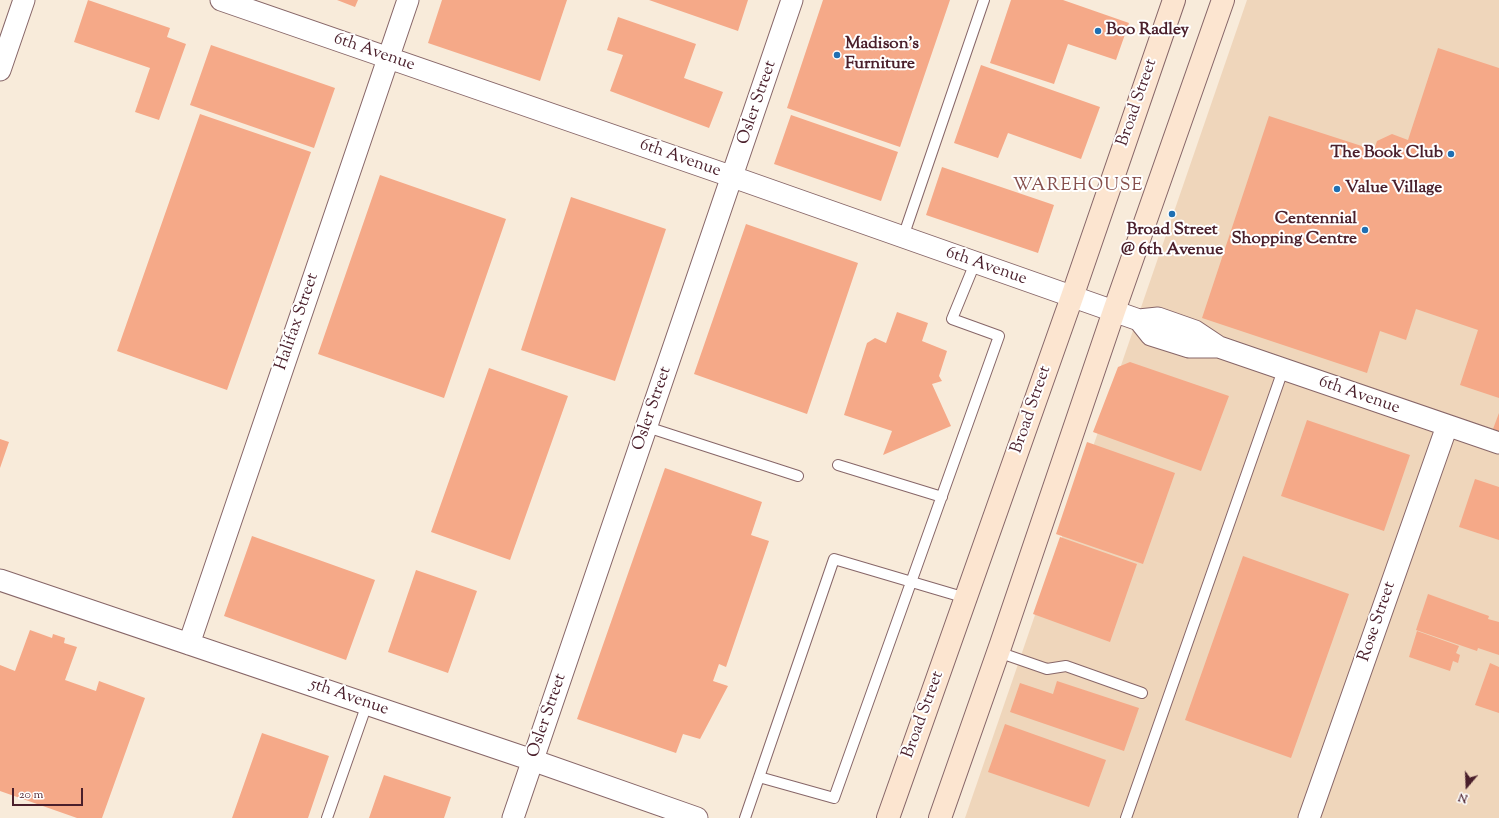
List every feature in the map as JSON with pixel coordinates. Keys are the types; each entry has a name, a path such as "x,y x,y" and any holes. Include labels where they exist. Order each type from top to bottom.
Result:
{"main road":[{"name":"Broad Street","path":"888,818 1072,297 1174,0"},
{"path":"940,818 1114,311 1223,0"}],"street":[{"path":"0,70 24,0"},
{"name":"6th Avenue","path":"220,0 733,177 1114,311 1139,320 1151,335 1189,347 1219,348 1499,443"},
{"name":"Halifax Street","path":"188,644 408,0"},
{"name":"Osler Street","path":"513,818 733,177 792,0"},
{"name":"Rose Street","path":"1309,818 1447,426"},
{"name":"5th Avenue","path":"0,580 532,760 697,818"}],"lane":[{"path":"903,237 984,0"},
{"path":"759,777 834,798 999,336 952,319 975,263"},
{"path":"1126,818 1283,370"},
{"path":"647,427 798,476"},
{"path":"838,465 942,497"},
{"path":"745,818 834,559 966,598"},
{"path":"998,652 1047,669 1066,666 1142,693"},
{"path":"327,818 367,704"}],"shaded area":[{"path":"1247,0 1499,0 1499,818 965,818"}],"building":[{"path":"88,0 170,28 167,37 186,44 159,120 135,112 150,68 74,42"},
{"path":"337,0 358,0 355,7"},
{"path":"442,0 567,0 540,81 428,43"},
{"path":"649,0 748,0 738,31"},
{"path":"823,0 950,0 900,147 787,108"},
{"path":"1011,0 1063,0 1129,23 1116,60 1068,44 1054,84 990,63"},
{"path":"618,17 696,44 684,78 723,92 709,128 610,91 623,55 607,50"},
{"path":"211,45 335,88 314,148 190,105"},
{"name":"Centennial Shopping Centre","path":"1438,48 1499,68 1499,398 1460,385 1478,330 1416,309 1406,340 1380,331 1367,373 1202,318 1269,116 1374,150 1377,141 1392,134 1408,140"},
{"path":"981,65 1100,107 1081,159 1008,133 998,158 954,143"},
{"path":"200,114 311,152 227,390 117,351"},
{"path":"791,115 898,152 881,201 774,164"},
{"path":"942,167 1054,205 1038,253 926,215"},
{"path":"380,175 506,219 444,398 318,354"},
{"path":"571,197 666,229 615,381 521,350"},
{"path":"746,224 858,263 807,414 694,374"},
{"path":"897,312 928,323 922,341 947,351 939,376 942,381 932,384 951,426 883,455 892,431 844,415 867,343 875,338 886,343"},
{"path":"1130,362 1229,396 1201,471 1093,432 1118,367"},
{"path":"489,368 568,396 510,560 431,532"},
{"path":"1499,413 1499,431 1493,429"},
{"path":"1307,420 1410,455 1384,531 1281,496"},
{"path":"0,439 9,442 0,468"},
{"path":"1087,442 1175,473 1143,564 1056,534"},
{"path":"665,468 762,502 751,535 769,541 726,667 719,664 713,681 728,686 700,739 683,734 676,753 577,719"},
{"path":"1475,479 1499,487 1499,540 1459,527"},
{"path":"252,536 375,580 346,660 224,616"},
{"path":"1060,537 1137,564 1110,642 1033,614"},
{"path":"1243,556 1349,594 1291,758 1185,720"},
{"path":"416,570 477,591 448,673 388,652"},
{"path":"1428,594 1489,616 1488,619 1499,622 1499,655 1478,648 1477,651 1416,630"},
{"path":"30,630 52,638 53,634 65,638 64,643 77,647 65,680 96,691 99,681 145,698 102,818 77,818 0,791 0,665 15,671"},
{"path":"1417,631 1459,646 1456,653 1460,655 1458,663 1453,661 1450,671 1409,657"},
{"path":"1490,663 1499,667 1499,713 1475,705"},
{"path":"1057,681 1139,708 1124,751 1010,712 1020,683 1053,694"},
{"path":"1005,724 1106,760 1089,807 988,772"},
{"path":"262,733 329,756 308,818 232,818"},
{"path":"384,775 451,797 444,818 369,818"}],"place":[{"name":"Boo Radley","path":"1098,31"},
{"name":"Madison's Furniture","path":"837,55"},
{"name":"The Book Club","path":"1451,154"},
{"name":"Value Village","path":"1337,189"},
{"name":"Broad Street @ 6th Avenue","path":"1172,214"},
{"name":"Centennial Shopping Centre","path":"1365,230"}],"district":[{"name":"WAREHOUSE","path":"1078,187"}]}
